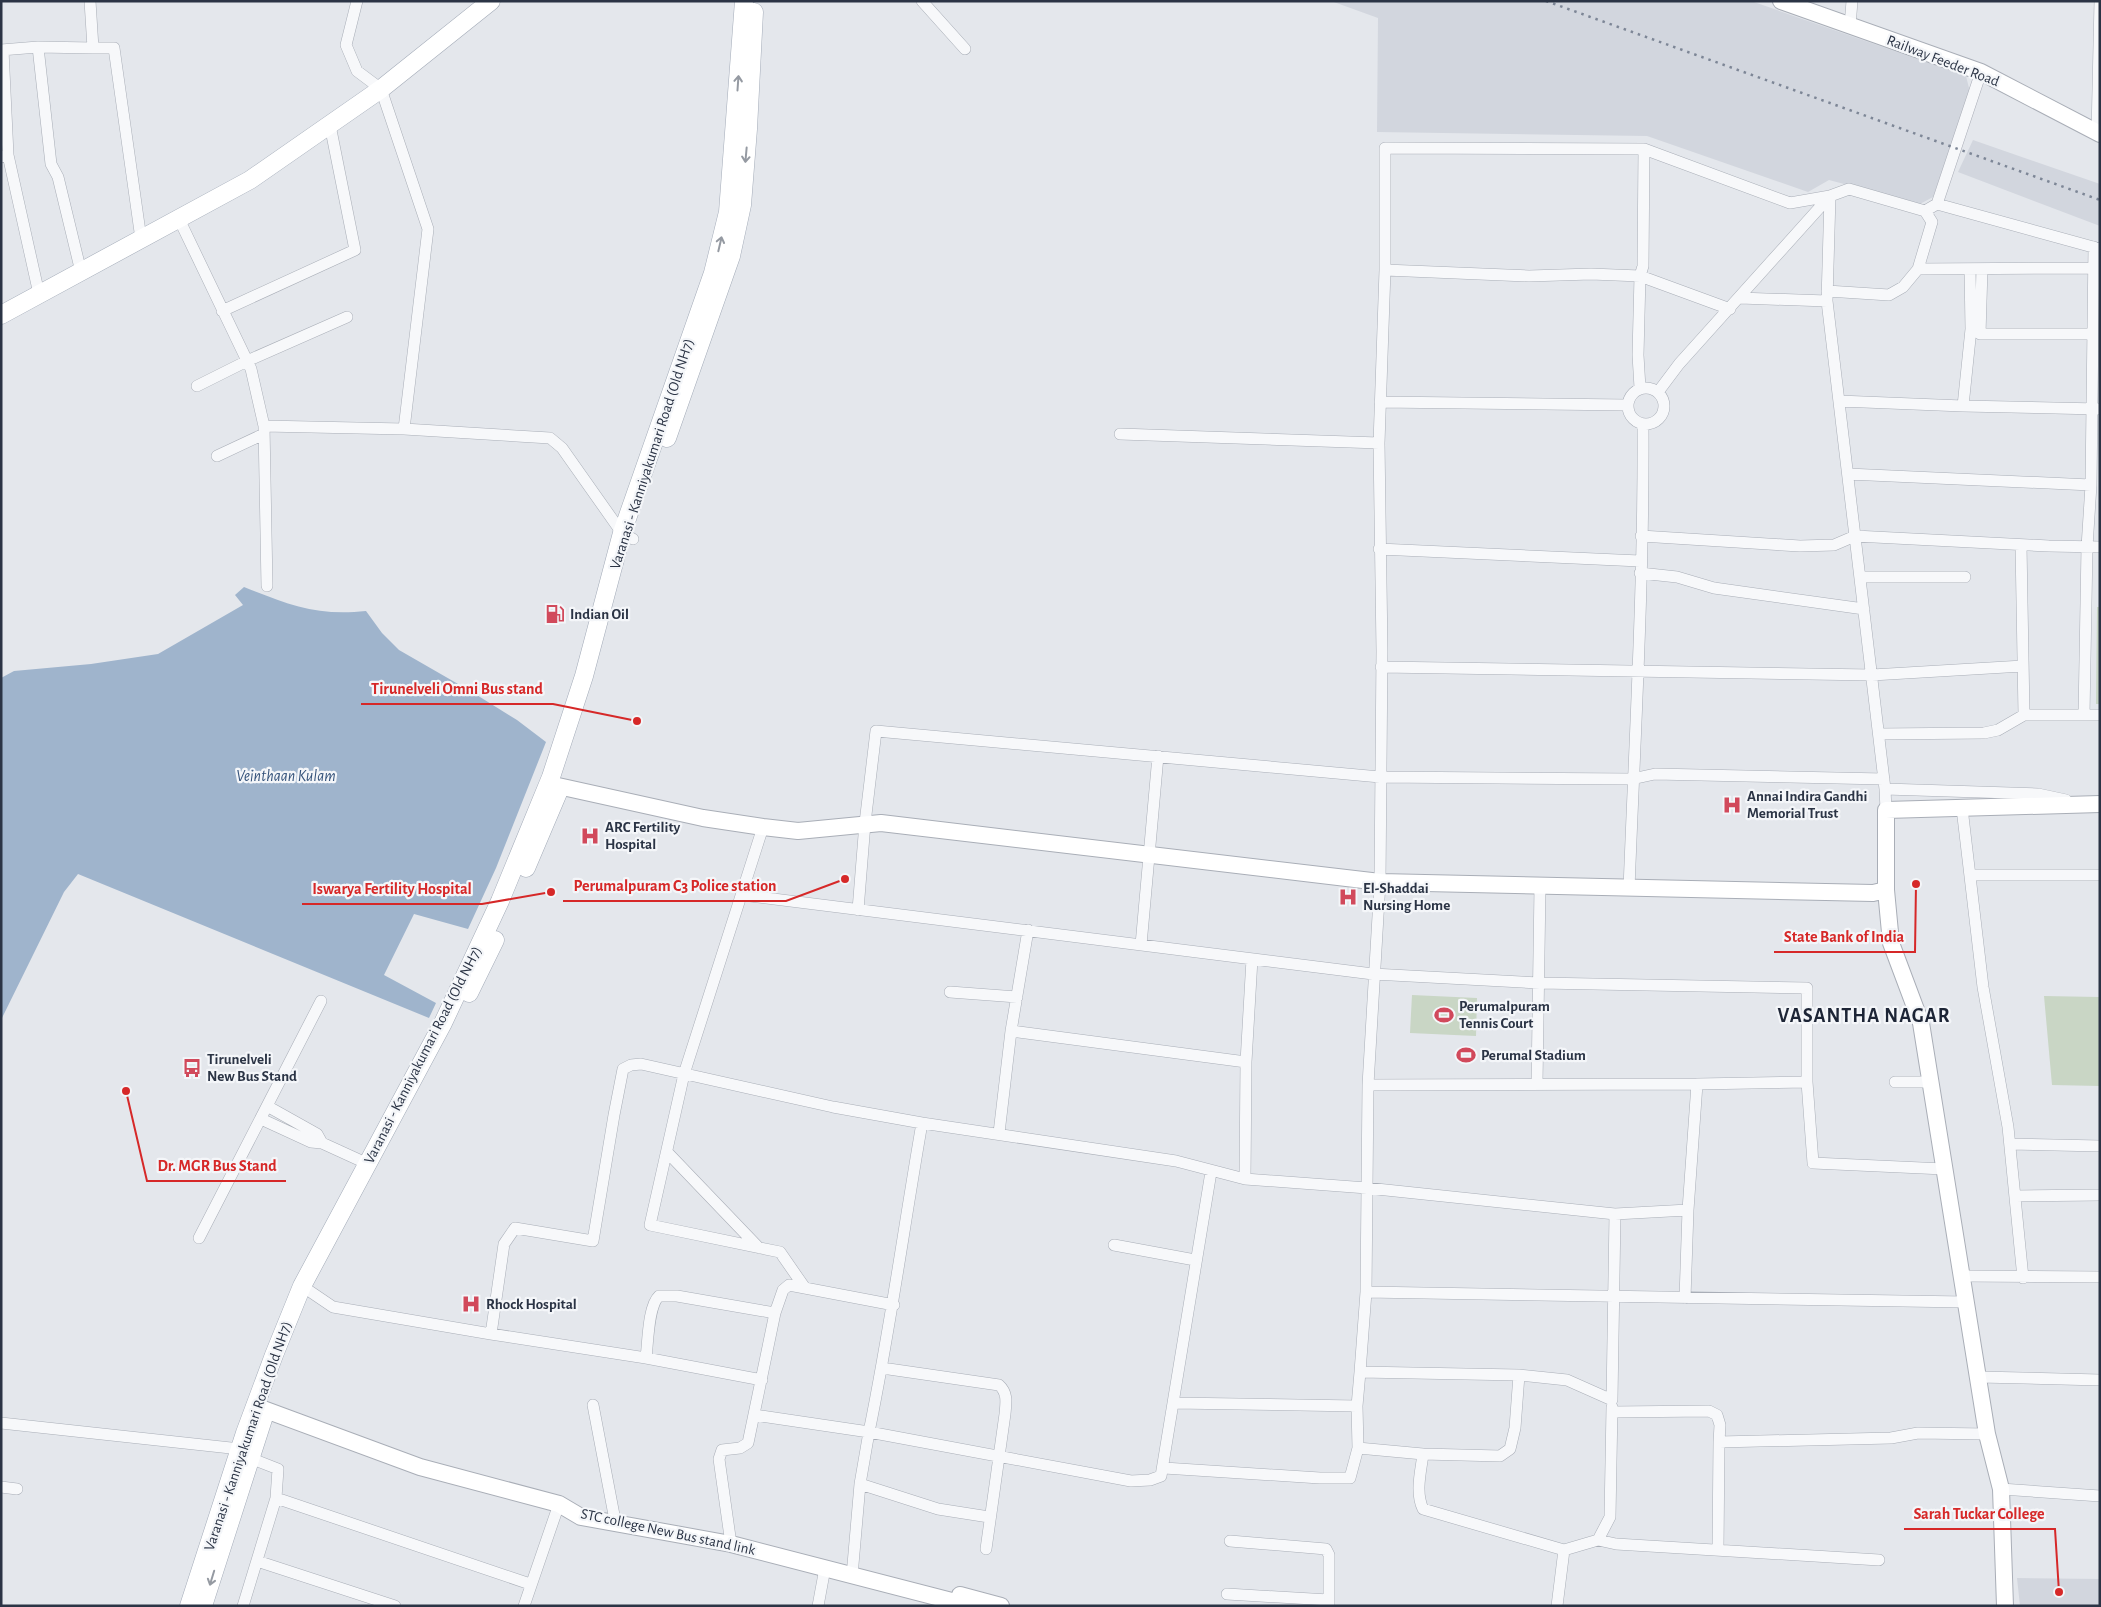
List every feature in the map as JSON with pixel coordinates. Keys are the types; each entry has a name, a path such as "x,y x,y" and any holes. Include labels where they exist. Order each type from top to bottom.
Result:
{"main road":[{"path":"1,314 250,180 381,89 491,1"},
{"name":"Varanasi - Kanniyakumari Road (Old NH7)","path":"307,1289 482,969 556,782 584,676 713,273 724,229 729,193 744,1"},
{"name":"Varanasi - Kanniyakumari Road (Old NH7)","path":"628,536 731,256 742,205 755,1"},
{"name":"Varanasi - Kanniyakumari Road (Old NH7)","path":"189,1606 260,1409 307,1289 368,1164 443,1023 556,782"},
{"name":"Varanasi - Kanniyakumari Road (Old NH7)","path":"203,1606 245,1453"}],"street":[{"path":"90,1 93,48"},
{"path":"357,1 346,45 357,71 381,89 428,229 404,430"},
{"path":"922,1 964,49"},
{"name":"Railway Feeder Road","path":"1781,1 1981,72 2098,134"},
{"path":"1850,26 1852,1"},
{"path":"2098,134 2100,1"},
{"path":"38,47 51,164 58,177 81,272"},
{"path":"39,294 5,156 2,50 38,47 114,48 142,239"},
{"path":"1925,211 1937,204 1981,72"},
{"path":"222,311 355,250 330,125"},
{"path":"1164,1468 1320,1478 1350,1478 1358,1448 1357,1406 1366,1292 1368,1085 1380,878 1379,443 1385,270 1385,148 1644,149 1790,202 1830,196 1848,189 1925,211 1932,222 1918,269 1903,287 1889,295 1740,298"},
{"path":"1640,388 1638,355 1640,276 1643,266 1644,149"},
{"path":"1830,196 1827,296 1885,784 1886,890 1892,943 1920,1017 1932,1082 1944,1169 1987,1434 2001,1489 2005,1606"},
{"path":"1658,392 1680,364 1830,196"},
{"path":"1937,204 2097,248 2093,268 2096,290 2093,334 2096,367 2096,409 2087,547 2088,600 2084,715"},
{"path":"179,219 251,369 264,430 267,586"},
{"path":"1918,269 2093,268"},
{"path":"1976,269 1980,334 2093,334"},
{"path":"1963,406 1972,329 1976,269"},
{"path":"1385,270 1529,276 1591,274 1640,276 1730,309"},
{"path":"197,386 247,360 347,317"},
{"path":"1640,388 1649,388 1658,392 1664,401 1664,411 1653,423 1643,424 1633,419 1627,405 1630,395 1640,388"},
{"path":"1839,401 2096,409"},
{"path":"1380,402 1627,405"},
{"path":"1629,885 1638,671 1643,424"},
{"path":"217,456 264,430 404,430 550,438 562,448 628,536"},
{"path":"1120,434 1379,443"},
{"path":"1848,474 2091,485"},
{"path":"1641,536 1800,546 1834,546 1855,536 2021,545 2100,547"},
{"path":"2021,545 2024,715"},
{"path":"1379,549 1640,567 1714,588 1864,609"},
{"path":"1860,577 1965,577"},
{"path":"2088,600 2100,600"},
{"path":"1381,667 1872,675 2023,666"},
{"path":"1879,734 1984,733 1998,730 2024,715 2100,715"},
{"path":"858,910 865,819 876,731 1380,777 1632,780 1655,774 1885,784 2038,794 2095,804"},
{"path":"1141,945 1158,756"},
{"path":"556,782 710,811 779,821 812,822 865,819 1149,850 1380,878 1540,887 1629,885"},
{"path":"556,782 703,818 763,828 798,831 865,819"},
{"path":"1886,810 2095,804"},
{"path":"1962,808 1984,987 2010,1144 2024,1278"},
{"path":"763,828 684,1074 650,1225 780,1252 805,1288"},
{"path":"1970,875 2100,875"},
{"path":"1380,878 1873,893 1886,890"},
{"path":"1537,1084 1540,887"},
{"path":"742,895 1373,974 1540,983 1807,988 1806,1082 1813,1163 1944,1169"},
{"path":"999,1133 1011,1031 1028,930"},
{"path":"1245,1179 1246,1062 1252,959"},
{"path":"950,992 1017,997"},
{"path":"199,1238 321,1001"},
{"path":"1011,1031 1246,1062"},
{"path":"491,1334 504,1244 515,1228 594,1241 623,1069 631,1065 641,1064 833,1107 922,1123 999,1133 1176,1162 1245,1179 1367,1188 1615,1214 1688,1210"},
{"path":"1368,1085 1806,1082"},
{"path":"1895,1082 1932,1082"},
{"path":"1685,1298 1688,1210 1697,1084"},
{"path":"267,1106 317,1134 322,1143"},
{"path":"260,1119 311,1142 322,1143 368,1164"},
{"path":"853,1572 860,1484 894,1305 896,1277 922,1123"},
{"path":"2010,1144 2100,1146"},
{"path":"667,1152 759,1248"},
{"path":"754,1415 869,1432 1131,1481 1150,1480 1161,1476 1164,1468 1195,1260 1211,1172"},
{"path":"2015,1196 2100,1195"},
{"path":"1598,1540 1610,1517 1615,1214"},
{"path":"1114,1245 1195,1260"},
{"path":"1962,1276 2024,1278 2100,1277"},
{"path":"731,1540 719,1459 722,1450 740,1448 748,1443 775,1313 786,1286 894,1305"},
{"path":"307,1289 334,1307 646,1358 762,1380"},
{"path":"1366,1292 1965,1302"},
{"path":"646,1358 652,1311 655,1300 659,1296 677,1296 775,1313"},
{"path":"882,1368 999,1385 1004,1389 1006,1398 986,1549"},
{"path":"1360,1372 1519,1375 1567,1380 1612,1400"},
{"path":"1358,1448 1423,1454 1500,1456 1510,1449 1515,1428 1519,1375"},
{"path":"1979,1377 2100,1380"},
{"path":"1174,1403 1357,1406"},
{"path":"593,1405 614,1515"},
{"name":"STC college New Bus stand link","path":"260,1409 420,1467 559,1504 581,1517 731,1540 825,1568 853,1572 971,1606"},
{"path":"1613,1412 1709,1411 1717,1415 1720,1425 1718,1550"},
{"path":"1,1423 245,1453 278,1468 276,1498 243,1606"},
{"path":"1720,1442 1891,1438 1918,1433 1987,1434"},
{"path":"1423,1454 1419,1483 1423,1508 1564,1550 1598,1540 1616,1544 1879,1560"},
{"path":"860,1484 938,1509 989,1517"},
{"path":"1,1487 17,1489"},
{"path":"2001,1489 2100,1496"},
{"path":"276,1498 530,1584"},
{"path":"524,1606 559,1504 584,1507 731,1540 853,1572 1001,1606"},
{"path":"1227,1594 1329,1603 1329,1555 1326,1549 1230,1541"},
{"path":"1557,1606 1564,1550"},
{"path":"257,1561 395,1606"},
{"path":"818,1606 825,1568"}],"shaded area":[{"path":"1331,1 1751,1 1966,76 1970,92 1933,197 1920,204 1829,180 1808,192 1647,136 1377,132 1378,18"},
{"path":"1973,140 2100,184 2100,226 1958,172"},
{"path":"2017,1578 2100,1579 2100,1606 2020,1606"}],"green space":[{"path":"2097,607 2100,607 2100,704 2096,704"},
{"path":"2100,976 2100,1086 2052,1085 2044,996 2099,997"},
{"name":"Perumalpuram Tennis Court","path":"1412,995 1477,998 1476,1036 1410,1033"}],"water":[{"name":"Veinthaan Kulam","path":"244,587 304,608 332,612 366,611 382,633 399,650 517,720 546,742 496,868 468,929 414,914 384,975 436,1003 429,1018 78,874 64,892 1,1020 1,678 14,671 91,664 158,654 243,605 235,595"}],"railway":[{"path":"1546,1 2100,200"}],"place":[{"name":"Indian Oil","path":"555,614"},
{"name":"Tirunelveli Omni Bus stand","path":"637,721"},
{"name":"Annai Indira Gandhi Memorial Trust","path":"1732,805"},
{"name":"ARC Fertility Hospital","path":"590,836"},
{"name":"Perumalpuram C3 Police station","path":"845,879"},
{"name":"State Bank of India","path":"1916,884"},
{"name":"Iswarya Fertility Hospital","path":"551,892"},
{"name":"El-Shaddai Nursing Home","path":"1348,897"},
{"name":"Perumalpuram Tennis Court","path":"1444,1015"},
{"name":"Perumal Stadium","path":"1466,1055"},
{"name":"Tirunelveli New Bus Stand","path":"192,1068"},
{"name":"Dr. MGR Bus Stand","path":"126,1091"},
{"name":"Rhock Hospital","path":"471,1304"},
{"name":"Sarah Tuckar College","path":"2059,1592"}],"district":[{"name":"VASANTHA NAGAR","path":"1864,1016"}]}
